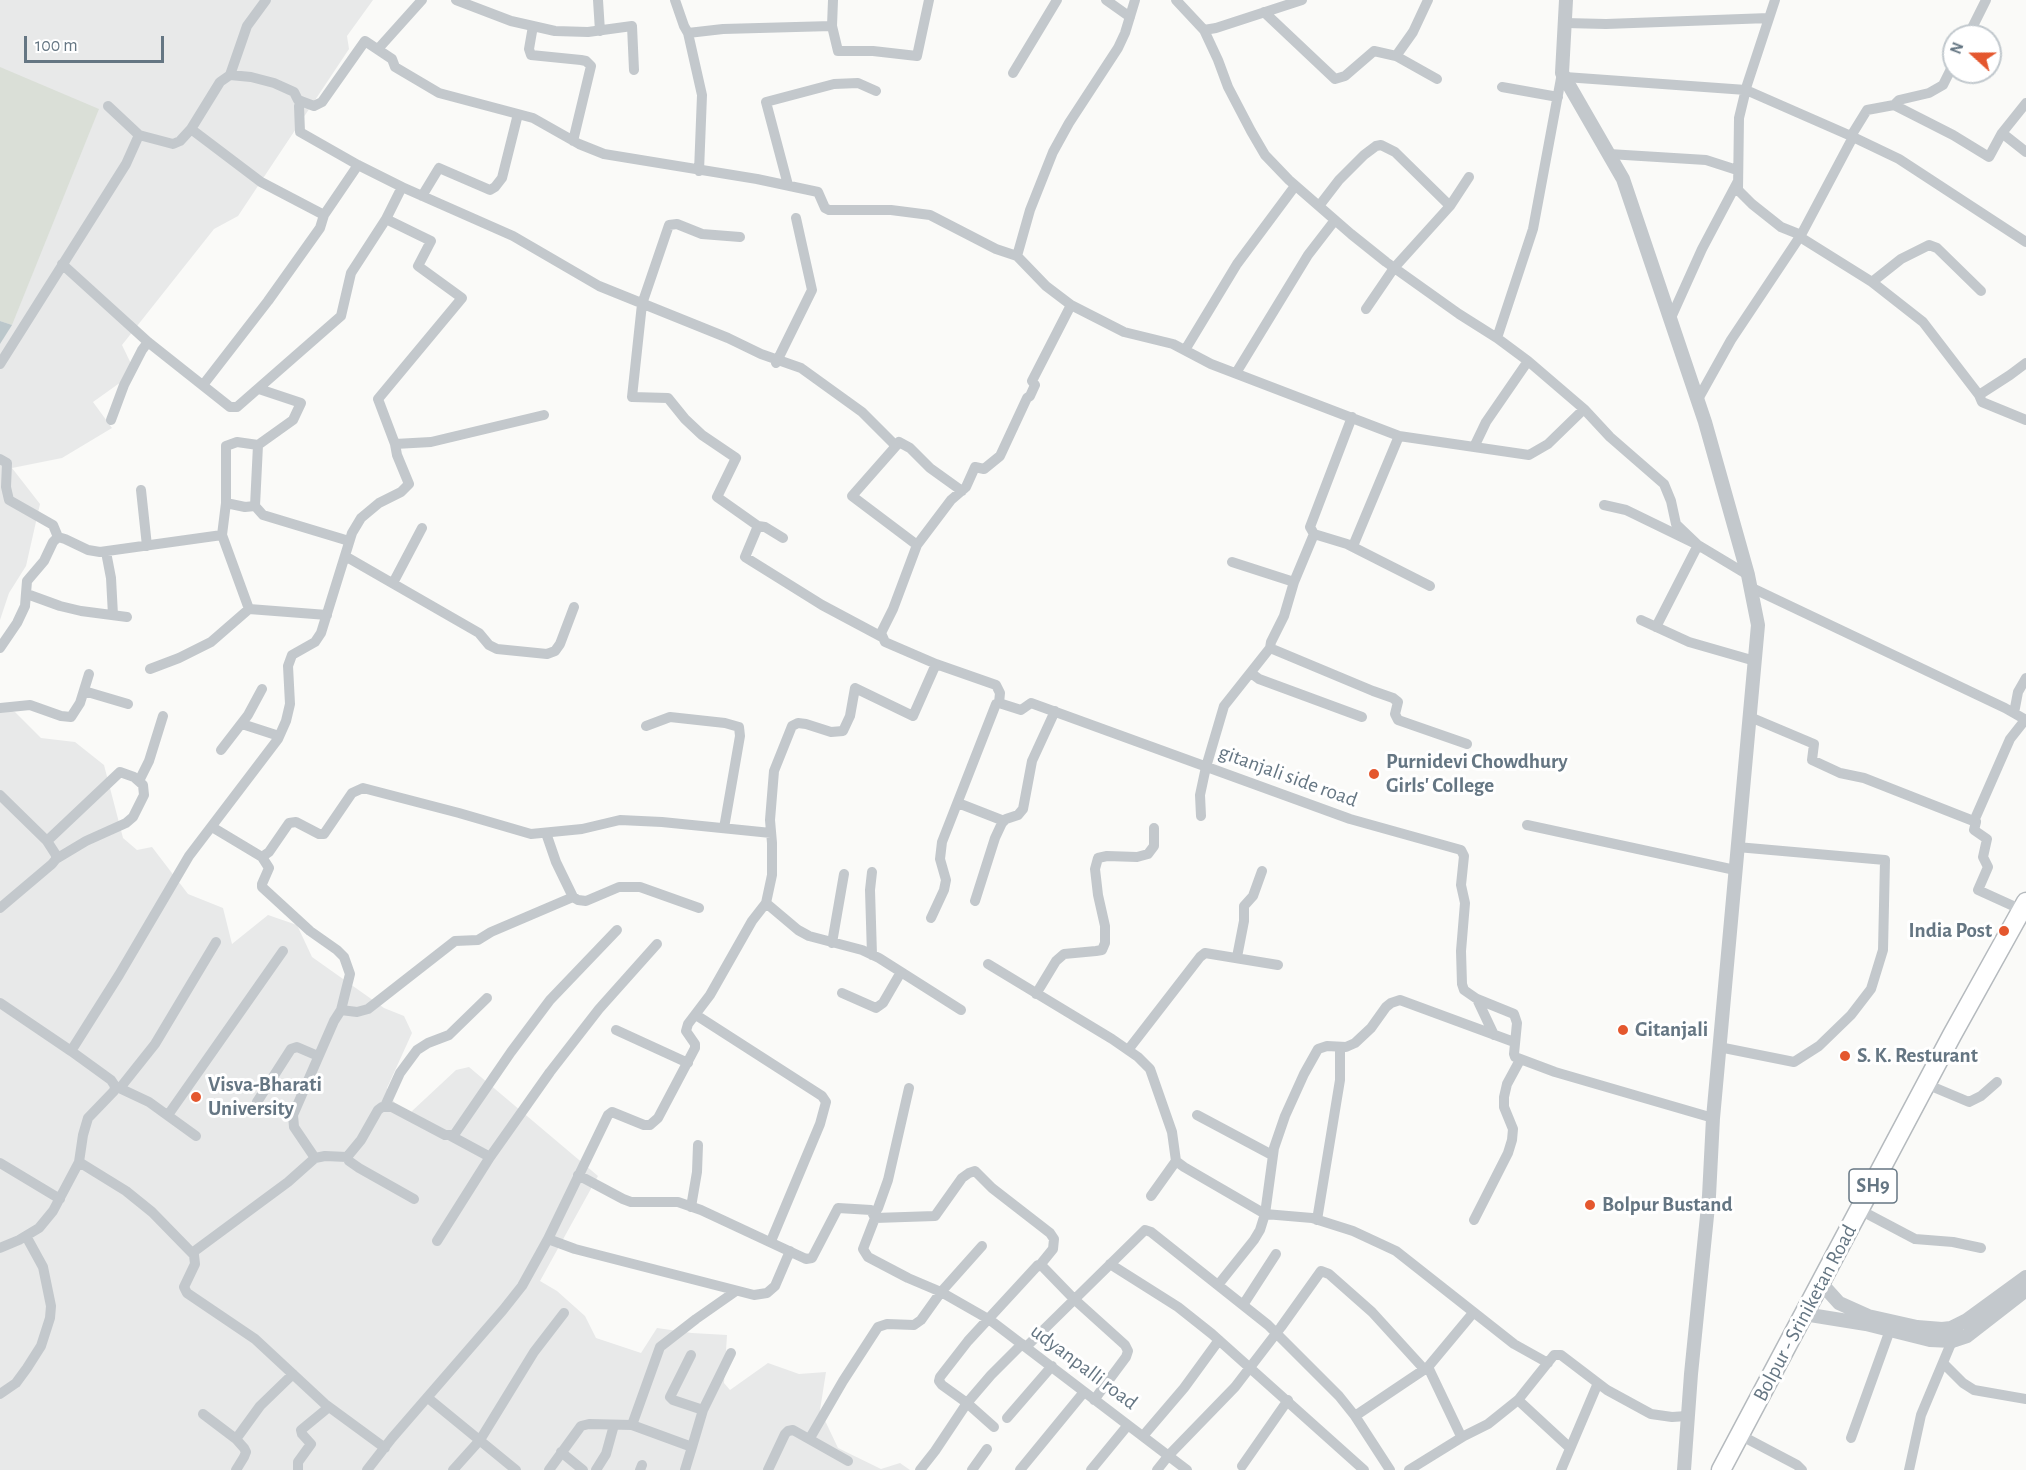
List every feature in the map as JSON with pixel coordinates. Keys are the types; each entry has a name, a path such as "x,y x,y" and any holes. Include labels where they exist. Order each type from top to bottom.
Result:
{"main road":[{"name":"Bolpur - Sriniketan Road","path":"1721,1470 1926,1084 2024,906"}],"street":[{"path":"108,106 139,135 173,144 180,141 191,129 220,82 230,75 247,26 266,0"},
{"path":"378,49 423,0"},
{"path":"456,0 511,21 555,31 600,31 632,26 634,70"},
{"path":"598,0 600,31"},
{"path":"675,0 688,33 702,95 699,171"},
{"path":"833,0 832,26 838,51 873,51 917,56 929,0"},
{"path":"1013,73 1057,0"},
{"path":"1106,0 1130,18"},
{"path":"1017,256 1030,210 1053,152 1069,123 1118,48 1135,0"},
{"path":"1176,0 1204,30 1228,87 1265,155 1295,186 1394,268 1497,338 1584,409 1610,437 1664,484 1671,501 1676,524 1698,545 1749,581 2025,720 2010,740 1974,821 1976,822 1974,830 1987,839 1983,857 1988,867 1978,890 2024,906"},
{"path":"1204,30 1302,0"},
{"path":"1396,56 1413,32 1428,0"},
{"path":"1497,338 1533,229 1563,75 1566,0"},
{"path":"1775,0 1739,118 1738,190 1781,227 1800,236 1872,282 1923,322 1982,402 2026,420"},
{"path":"1974,24 1986,0"},
{"path":"1264,12 1335,79 1345,75 1374,51 1396,56 1437,79"},
{"path":"1565,23 1606,24 1769,18"},
{"path":"533,26 529,49 531,55 586,61 591,66 573,141"},
{"path":"688,33 723,29 832,26"},
{"path":"230,75 274,83 294,92 298,100 314,106 322,102 364,41 392,59 395,67 440,93 533,118 573,141 604,154 819,192 825,208 829,210 891,210 930,215 996,249 1017,256 1046,286 1071,305 1124,332 1173,344 1211,364 1399,436 1529,455 1548,444 1584,409"},
{"path":"1563,75 1746,90 1851,136 1867,110 1894,105 1899,100 1929,93 1944,84"},
{"path":"1563,75 1623,179 1697,401 1749,581 1758,625 1719,1047 1709,1196 1687,1416 1684,1470"},
{"path":"788,185 766,102 834,84 858,83 876,91"},
{"path":"1502,87 1557,97"},
{"path":"301,101 299,106 300,132 402,187 513,236 599,286 777,362 801,368 862,412 896,446"},
{"path":"1894,105 1953,135 1989,157 2002,133 2026,103"},
{"path":"422,196 439,168 490,190 495,187 502,178 518,114"},
{"path":"191,129 261,182 324,215"},
{"path":"2002,133 2026,152"},
{"path":"0,364 126,164 139,135"},
{"path":"1697,401 1731,340 1800,236 1853,137 1899,159 2026,242"},
{"path":"1319,206 1339,180 1364,155 1381,145 1395,152 1450,206"},
{"path":"1609,154 1706,160 1737,175"},
{"path":"203,385 268,302 320,228 324,215 358,165"},
{"path":"1670,320 1737,175"},
{"path":"1366,309 1394,268 1450,206 1469,177"},
{"path":"1185,350 1238,264 1295,186"},
{"path":"62,264 148,342 230,407 237,406 260,389 341,316 351,273 386,219 402,187"},
{"path":"777,362 812,290 796,218"},
{"path":"71,1051 119,975 183,865 279,736 290,705 287,678 292,655 315,642 327,615 349,541 361,518 379,503 402,492 409,484 378,399 462,298 418,267 431,241 386,219"},
{"path":"1236,373 1308,255 1335,220"},
{"path":"740,237 702,234 677,224 669,225 642,304 632,397 668,398 702,435 736,458 717,496 758,526 765,527 783,538"},
{"path":"1872,282 1901,258 1929,245 1937,248 1981,291"},
{"path":"931,918 944,890 946,880 940,858 941,850 996,704 999,703 1000,693 996,685 936,664 885,642 881,633 917,545 951,500 962,491 975,467 984,469 1000,456 1035,385 1032,381 1071,305"},
{"path":"111,420 124,385 148,342"},
{"path":"1474,447 1486,422 1528,362"},
{"path":"1979,395 2026,363"},
{"path":"249,609 222,535 226,503 226,446 237,442 258,445 293,420 301,403 260,389"},
{"path":"395,444 431,442 544,415"},
{"path":"1352,417 1310,527 1314,534 1353,546 1430,586"},
{"path":"1353,546 1399,436"},
{"path":"917,545 852,496 899,442 962,491"},
{"path":"258,445 255,506 263,515 349,541"},
{"path":"0,459 7,464 6,487 9,500 47,520 53,525 58,537 88,550 106,552 222,535"},
{"path":"141,490 147,546"},
{"path":"226,503 245,507 255,506"},
{"path":"1604,505 1626,510 1698,545"},
{"path":"758,526 745,557 822,605 882,637"},
{"path":"393,583 422,528"},
{"path":"1201,816 1200,795 1224,706 1270,648 1314,534"},
{"path":"0,648 17,623 25,606 27,581 44,561 58,537"},
{"path":"1656,627 1698,545"},
{"path":"106,552 111,578 113,615"},
{"path":"345,556 479,633 489,645 497,649 547,654 555,651 561,644 574,607"},
{"path":"1232,562 1294,582"},
{"path":"27,594 60,606 127,617"},
{"path":"150,669 211,642 249,609 327,615"},
{"path":"1641,620 1689,642 1755,661"},
{"path":"1270,648 1393,698 1398,702 1395,714 1398,720 1467,744"},
{"path":"367,1470 522,1286 548,1239 608,1115 612,1112 644,1125 651,1125 658,1118 695,1048 695,1044 686,1031 688,1024 710,995 752,921 766,903 772,875 770,820 774,771 792,726 798,723 831,732 843,731 850,716 855,688 913,716 936,664"},
{"path":"1251,673 1259,679 1362,717"},
{"path":"1,711 30,705 61,716 71,717 84,691 89,674"},
{"path":"2014,713 2018,692 2026,678"},
{"path":"221,750 242,724 262,689"},
{"path":"84,691 128,704"},
{"name":"gitanjali side road","path":"999,703 1021,710 1031,703 1350,819 1461,850 1464,856 1461,885 1465,903 1461,951 1462,984 1464,990 1477,999"},
{"path":"975,901 995,838 1004,821 1023,809 1032,761 1055,711"},
{"path":"139,781 149,761 163,716"},
{"path":"646,726 670,717 725,723 739,727 740,736 724,828"},
{"path":"1750,717 1814,744 1812,760 1840,773 1864,778 1974,821"},
{"path":"242,724 279,736"},
{"path":"0,908 56,859 86,841 126,823 133,817 145,790 139,781 123,772 117,774 47,841"},
{"path":"262,857 269,852 289,823 296,822 319,834 324,834 352,793 363,789 531,834 582,829 620,820 771,833"},
{"path":"0,795 47,841 56,859"},
{"path":"958,803 1004,821"},
{"path":"1527,825 1735,870"},
{"path":"212,827 262,857 269,868 262,884 265,891 310,931 344,957 348,965 350,981 341,1010 293,1115 292,1122 315,1158"},
{"path":"1036,994 1056,961 1064,954 1101,950 1105,944 1105,926 1095,869 1098,858 1137,857 1148,854 1154,846 1154,828"},
{"path":"546,833 556,862 573,897 578,900 586,901 619,887 640,887 699,908"},
{"path":"1719,1047 1794,1062 1819,1046 1851,1015 1871,989 1883,950 1885,860 1737,847"},
{"path":"1238,957 1244,906 1253,896 1262,871"},
{"path":"872,872 870,890 872,955"},
{"path":"832,943 843,874"},
{"path":"341,1010 357,1012 368,1009 454,941 478,940 491,932 573,897"},
{"path":"766,903 798,930 872,955 961,1010"},
{"path":"451,1136 459,1131 494,1076 550,1000 617,930"},
{"path":"0,1248 39,1228 53,1211 79,1162 88,1118 155,1044 216,942"},
{"path":"437,1241 490,1157 550,1072 599,1009 657,944"},
{"path":"168,1115 283,951"},
{"path":"1128,1050 1205,953 1211,952 1278,965"},
{"path":"987,964 1128,1050 1150,1069 1172,1132 1176,1161 1150,1196"},
{"path":"842,993 876,1008 883,1003 901,972"},
{"path":"347,1157 361,1140 378,1110 385,1106 400,1073 417,1050 449,1035 487,998"},
{"path":"1477,999 1494,1035"},
{"path":"1477,999 1514,1014 1517,1023 1514,1054 1520,1060 1713,1118"},
{"path":"1218,1286 1254,1240 1265,1214 1272,1155 1285,1116 1312,1057 1322,1047 1346,1047 1355,1043 1371,1028 1386,1007 1400,1000 1514,1042"},
{"path":"0,1003 71,1051 111,1080 117,1087 149,1102 196,1136"},
{"path":"696,1015 822,1096 826,1102 820,1124 771,1241"},
{"path":"616,1030 688,1064"},
{"path":"257,1102 291,1049 297,1047 318,1056"},
{"path":"1317,1220 1340,1080 1340,1047"},
{"path":"1474,1220 1508,1153 1512,1140 1513,1129 1504,1107 1504,1097 1507,1083 1520,1060"},
{"path":"1926,1084 1969,1102 1981,1096 1997,1082"},
{"path":"874,1216 888,1180 909,1088"},
{"path":"385,1106 392,1107 490,1157"},
{"path":"1197,1115 1272,1155"},
{"path":"691,1207 697,1172 698,1145"},
{"path":"192,1253 288,1182 315,1158 347,1157"},
{"path":"347,1157 358,1168 414,1199"},
{"path":"1176,1161 1265,1214 1317,1220 1353,1231 1396,1251 1514,1344 1548,1363"},
{"path":"79,1162 126,1191 152,1212 192,1253 196,1258 185,1282 184,1287 187,1293 255,1339 329,1407 385,1448"},
{"path":"0,1163 60,1199"},
{"path":"578,1175 632,1202 678,1202 806,1258 812,1258 838,1208 867,1209 874,1216 935,1216 962,1178 975,1171 992,1188 1050,1233 1054,1239 1053,1249 1040,1265 968,1341 940,1377 942,1385 994,1427"},
{"path":"1860,1210 1915,1239 1953,1242 1981,1248"},
{"name":"udyanpalli road","path":"874,1216 863,1249 864,1253 990,1320 1187,1470"},
{"path":"920,1470 967,1403 991,1375 1145,1230 1151,1232 1243,1305 1276,1334 1339,1396 1355,1416 1390,1470"},
{"path":"0,1394 16,1383 27,1368 40,1346 50,1318 51,1306 43,1267 26,1236"},
{"path":"548,1239 575,1249 754,1295 767,1293 775,1286 790,1251"},
{"path":"810,1438 878,1327 887,1324 914,1325 928,1312 941,1292 982,1246"},
{"path":"1243,1305 1276,1254"},
{"path":"1110,1264 1178,1307 1219,1340 1364,1470"},
{"path":"1040,1265 1125,1345 1128,1351 1094,1400"},
{"path":"1157,1470 1235,1387 1276,1334 1318,1272 1323,1270 1372,1312 1426,1368 1460,1434 1464,1436"},
{"path":"1821,1282 1839,1303 1868,1316 1917,1327 1942,1329 1952,1328 1967,1320 2026,1277"},
{"path":"1804,1314 1866,1324 1930,1340 1952,1341 1966,1336 2026,1290"},
{"path":"632,1425 660,1347 736,1291"},
{"path":"1355,1416 1426,1368 1473,1312"},
{"path":"453,1470 480,1440 534,1352 564,1313"},
{"path":"1851,1438 1890,1330"},
{"path":"1143,1436 1184,1388 1219,1340"},
{"path":"1909,1470 1921,1415 1952,1341"},
{"path":"685,1470 703,1410 731,1353"},
{"path":"691,1355 670,1397 703,1410"},
{"path":"1409,1470 1488,1424 1518,1400 1554,1355 1561,1355 1598,1383 1651,1414 1672,1417 1687,1416"},
{"path":"1944,1364 1963,1383 1974,1390 2026,1399"},
{"path":"1007,1418 1052,1366"},
{"path":"236,1439 260,1406 294,1374"},
{"path":"1561,1470 1598,1383"},
{"path":"1020,1470 1084,1392"},
{"path":"428,1398 516,1470"},
{"path":"1242,1466 1288,1400"},
{"path":"1518,1400 1570,1448"},
{"path":"298,1470 298,1462 311,1444 301,1430 329,1407"},
{"path":"203,1414 236,1439 246,1452 236,1470"},
{"path":"549,1470 581,1426 589,1424 632,1425 692,1447"},
{"path":"596,1470 606,1454 614,1425"},
{"path":"1091,1470 1128,1425"},
{"path":"768,1470 788,1431 793,1430 848,1461"},
{"path":"1740,1435 1797,1465 1802,1470"},
{"path":"972,1470 987,1449"},
{"path":"561,1452 583,1470"}],"shaded area":[{"path":"0,0 373,0 347,36 349,49 238,216 214,229 122,345 135,372 93,402 112,428 62,458 12,468 40,504 26,566 9,593 0,620"},
{"path":"0,67 99,109 12,325 0,321"},
{"path":"0,321 12,325 0,344"},
{"name":"Visva-Bharati University","path":"0,707 15,712 41,738 75,742 104,765 123,838 137,850 152,847 188,894 223,908 232,944 268,915 297,925 312,957 384,1008 404,1016 412,1033 387,1088 396,1106 411,1112 456,1070 469,1067 598,1176 540,1281 557,1291 585,1316 596,1338 641,1353 657,1328 727,1335 724,1383 730,1390 768,1363 799,1374 826,1372 820,1410 838,1448 881,1469 900,1463 910,1470 0,1470"}],"place":[{"name":"Purnidevi Chowdhury Girls' College","path":"1374,774"},
{"name":"India Post","path":"2004,931"},
{"name":"Gitanjali","path":"1623,1030"},
{"name":"S. K. Resturant","path":"1845,1056"},
{"name":"Visva-Bharati University","path":"196,1097"},
{"name":"Bolpur Bustand","path":"1590,1205"}]}
